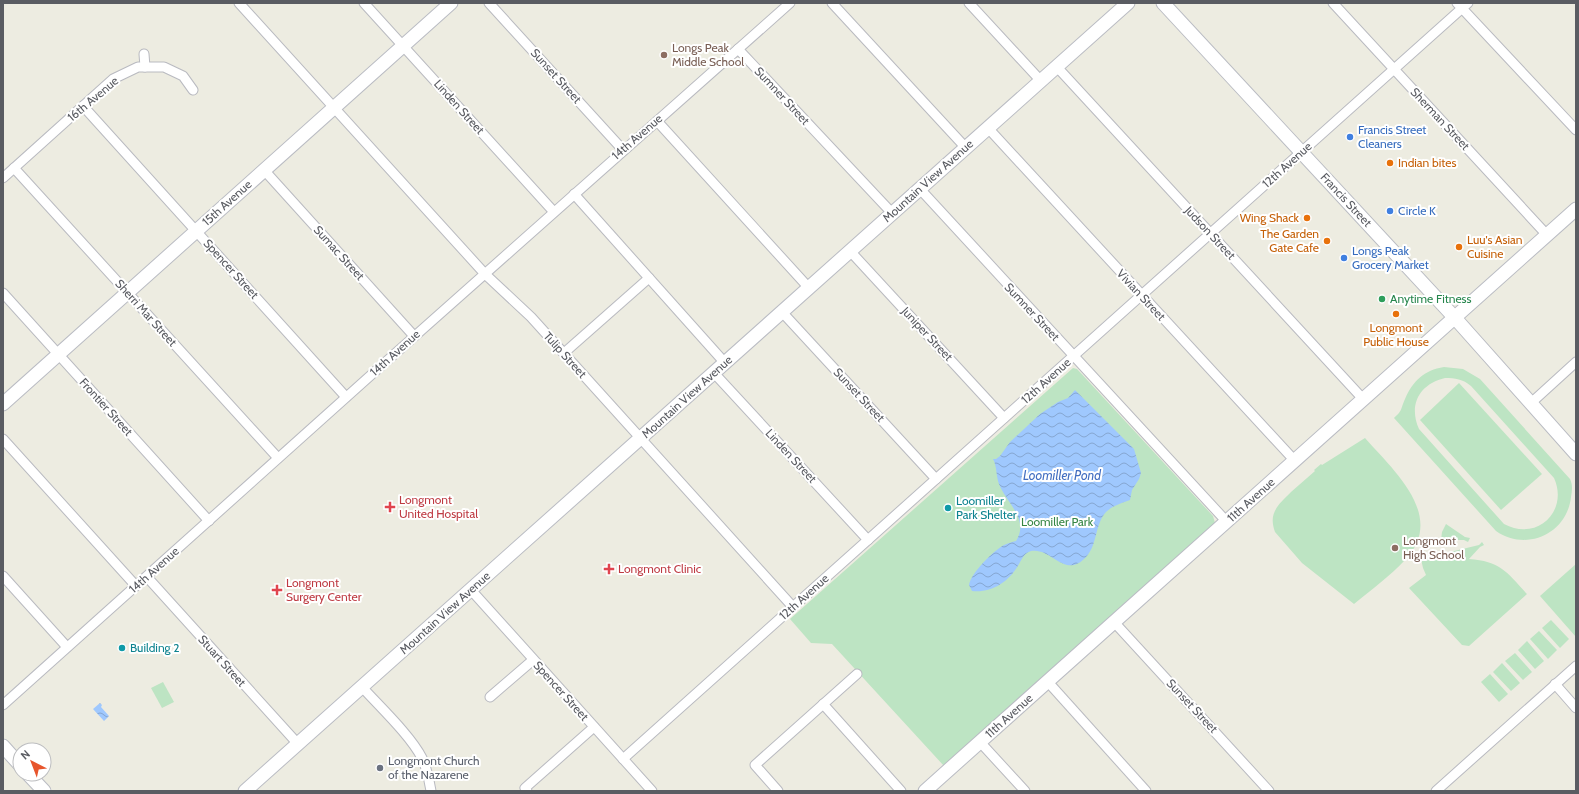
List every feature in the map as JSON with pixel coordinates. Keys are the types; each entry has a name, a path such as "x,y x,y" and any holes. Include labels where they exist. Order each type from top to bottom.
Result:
{"street":[{"name":"Tulip Street","path":"239,3 485,274 531,317 793,607"},
{"name":"Linden Street","path":"364,3 404,45 554,212"},
{"name":"15th Avenue","path":"3,404 451,3"},
{"name":"Sunset Street","path":"489,3 623,150"},
{"name":"14th Avenue","path":"3,705 414,336 790,3"},
{"path":"832,3 966,148"},
{"path":"969,3 1041,81"},
{"name":"Mountain View Avenue","path":"247,791 1128,3"},
{"name":"Francis Street","path":"1163,3 1455,318 1576,454"},
{"name":"Sherman Street","path":"1333,3 1547,235"},
{"path":"1462,5 1576,130"},
{"name":"12th Avenue","path":"623,759 1302,152 1462,5"},
{"name":"Sumner Street","path":"738,49 892,214"},
{"path":"144,54 145,68"},
{"name":"16th Avenue","path":"3,178 113,79 138,67 164,68 184,76 193,90"},
{"name":"Judson Street","path":"1057,67 1364,400"},
{"name":"Spencer Street","path":"83,106 346,397"},
{"path":"657,121 808,288"},
{"name":"Vivian Street","path":"988,128 1295,461"},
{"name":"Sherri Mar Street","path":"14,168 278,458"},
{"name":"Sumac Street","path":"264,170 414,336"},
{"name":"Sumner Street","path":"920,189 1227,522"},
{"path":"574,194 725,363"},
{"name":"11th Avenue","path":"925,791 1576,209"},
{"name":"Juniper Street","path":"850,251 1004,418"},
{"path":"564,353 649,278"},
{"name":"Frontier Street","path":"3,293 209,521"},
{"name":"Sunset Street","path":"782,312 936,479"},
{"path":"1531,403 1576,362"},
{"name":"Linden Street","path":"714,373 868,540"},
{"path":"3,439 136,586"},
{"path":"3,576 67,647"},
{"name":"Stuart Street","path":"146,577 298,744"},
{"name":"Spencer Street","path":"470,590 652,791"},
{"name":"Sunset Street","path":"1114,622 1269,791"},
{"path":"490,697 533,660"},
{"path":"1436,791 1576,666"},
{"path":"778,791 755,765 857,674"},
{"path":"1048,682 1146,791"},
{"path":"1555,684 1576,708"},
{"path":"362,687 412,742 422,758 427,771 431,791"},
{"path":"823,704 901,791"},
{"path":"526,789 594,727"},
{"path":"980,742 1025,791"},
{"path":"3,746 12,756"},
{"path":"36,782 44,791"}],"green space":[{"path":"1444,367 1463,369 1480,379 1570,479 1572,490 1568,510 1562,521 1553,530 1543,536 1520,540 1508,537 1496,531 1394,418 1400,411 1408,393 1420,377 1437,368","holes":["1445,378 1462,380 1471,386 1554,478 1558,490 1557,502 1553,512 1547,520 1538,526 1528,529 1516,529 1504,524 1419,429 1415,411 1418,396 1429,385"]},
{"name":"Loomiller Park","path":"1073,368 1077,369 1213,516 1215,523 944,766 832,644 811,643 790,619"},
{"path":"1459,383 1542,474 1501,510 1420,420"},
{"path":"1365,438 1389,464 1411,494 1418,510 1420,527 1416,543 1405,560 1354,604 1302,563 1275,532 1273,520 1278,505 1315,471 1314,470 1321,464 1322,465"},
{"path":"1446,524 1465,537 1470,538 1468,542 1464,540 1441,540 1442,532"},
{"path":"1482,542 1484,545 1480,547 1469,559 1480,560 1496,565 1508,574 1527,594 1469,646 1462,645 1409,588 1426,575 1421,559 1479,545"},
{"path":"1576,564 1576,637 1540,596"},
{"path":"1551,620 1569,639 1560,648 1542,628"},
{"path":"1539,631 1557,650 1548,659 1530,639"},
{"path":"1527,641 1544,661 1535,669 1518,650"},
{"path":"1515,653 1532,672 1523,680 1505,661"},
{"path":"1502,663 1520,683 1511,691 1493,672"},
{"path":"1490,674 1508,694 1499,702 1481,682"},
{"path":"163,682 174,702 162,708 151,688"}],"water":[{"name":"Loomiller Pond","path":"1075,390 1134,449 1141,473 1132,490 1130,500 1114,506 1106,512 1099,523 1092,548 1084,559 1077,564 1064,564 1045,553 1031,551 1024,556 1015,570 1005,581 993,588 972,591 969,585 978,569 999,548 1016,541 1020,533 1019,518 1002,491 997,478 993,459 1000,456 1010,442 1040,414 1058,402 1068,398"},
{"path":"100,703 102,705 101,707 109,716 104,721 93,709"}],"place":[{"name":"Longs Peak Middle School","path":"664,55"},
{"name":"Francis Street Cleaners","path":"1350,137"},
{"name":"Indian bites","path":"1390,163"},
{"name":"Circle K","path":"1390,211"},
{"name":"Wing Shack","path":"1307,218"},
{"name":"The Garden Gate Cafe","path":"1327,241"},
{"name":"Luu's Asian Cuisine","path":"1459,247"},
{"name":"Longs Peak Grocery Market","path":"1344,258"},
{"name":"Anytime Fitness","path":"1382,299"},
{"name":"Longmont Public House","path":"1396,314"},
{"name":"Longmont United Hospital","path":"390,507"},
{"name":"Loomiller Park Shelter","path":"948,508"},
{"name":"Longmont High School","path":"1395,548"},
{"name":"Longmont Clinic","path":"609,569"},
{"name":"Longmont Surgery Center","path":"277,590"},
{"name":"Building 2","path":"122,648"},
{"name":"Longmont Church of the Nazarene","path":"380,768"}]}
